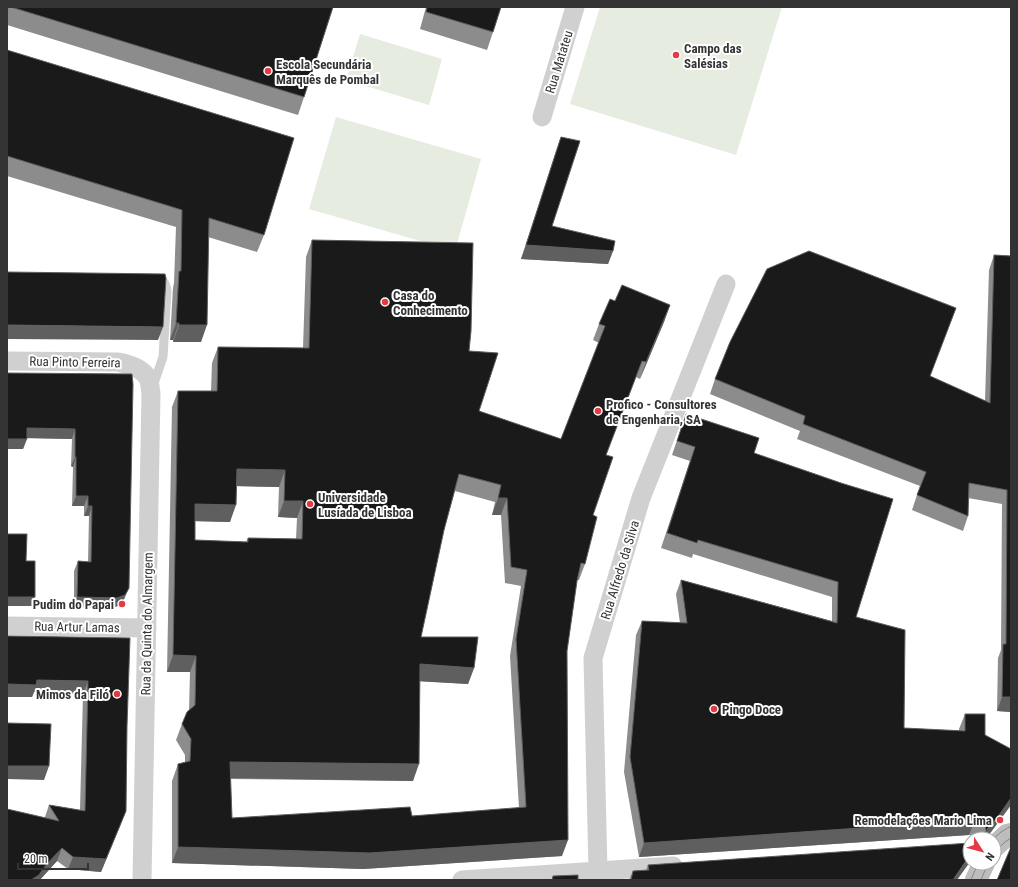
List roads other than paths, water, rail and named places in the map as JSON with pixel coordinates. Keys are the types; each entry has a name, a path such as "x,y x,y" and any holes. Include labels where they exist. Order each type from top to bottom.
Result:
{"street":[{"name":"Rua Matateu","path":"542,117 575,7"},
{"name":"Rua Alfredo da Silva","path":"599,875 592,658 642,498 726,284"},
{"name":"Rua Pinto Ferreira","path":"7,361 117,362 129,364 141,370"},
{"name":"Rua da Quinta do Almargem","path":"141,370 149,381 151,393 142,880"},
{"name":"Rua Artur Lamas","path":"7,626 147,628"},
{"path":"462,880 599,875 693,864"}],"lane":[{"path":"150,279 162,280 165,283 167,291 164,357 151,393"}],"tram line":[{"path":"1002,831 1011,826"},
{"path":"1002,845 1011,838"},
{"path":"971,880 975,871"},
{"path":"981,880 985,871"}],"place":[{"name":"Campo das Salésias","path":"676,55"},
{"name":"Escola Secundária Marquês de Pombal","path":"268,71"},
{"name":"Casa do Conhecimento","path":"385,302"},
{"name":"Profico - Consultores de Engenharia, SA","path":"598,411"},
{"name":"Universidade Lusíada de Lisboa","path":"310,504"},
{"name":"Pudim do Papai","path":"122,604"},
{"name":"Mimos da Filó","path":"117,694"},
{"name":"Pingo Doce","path":"714,709"},
{"name":"Remodelações Mario Lima","path":"1000,820"}]}
